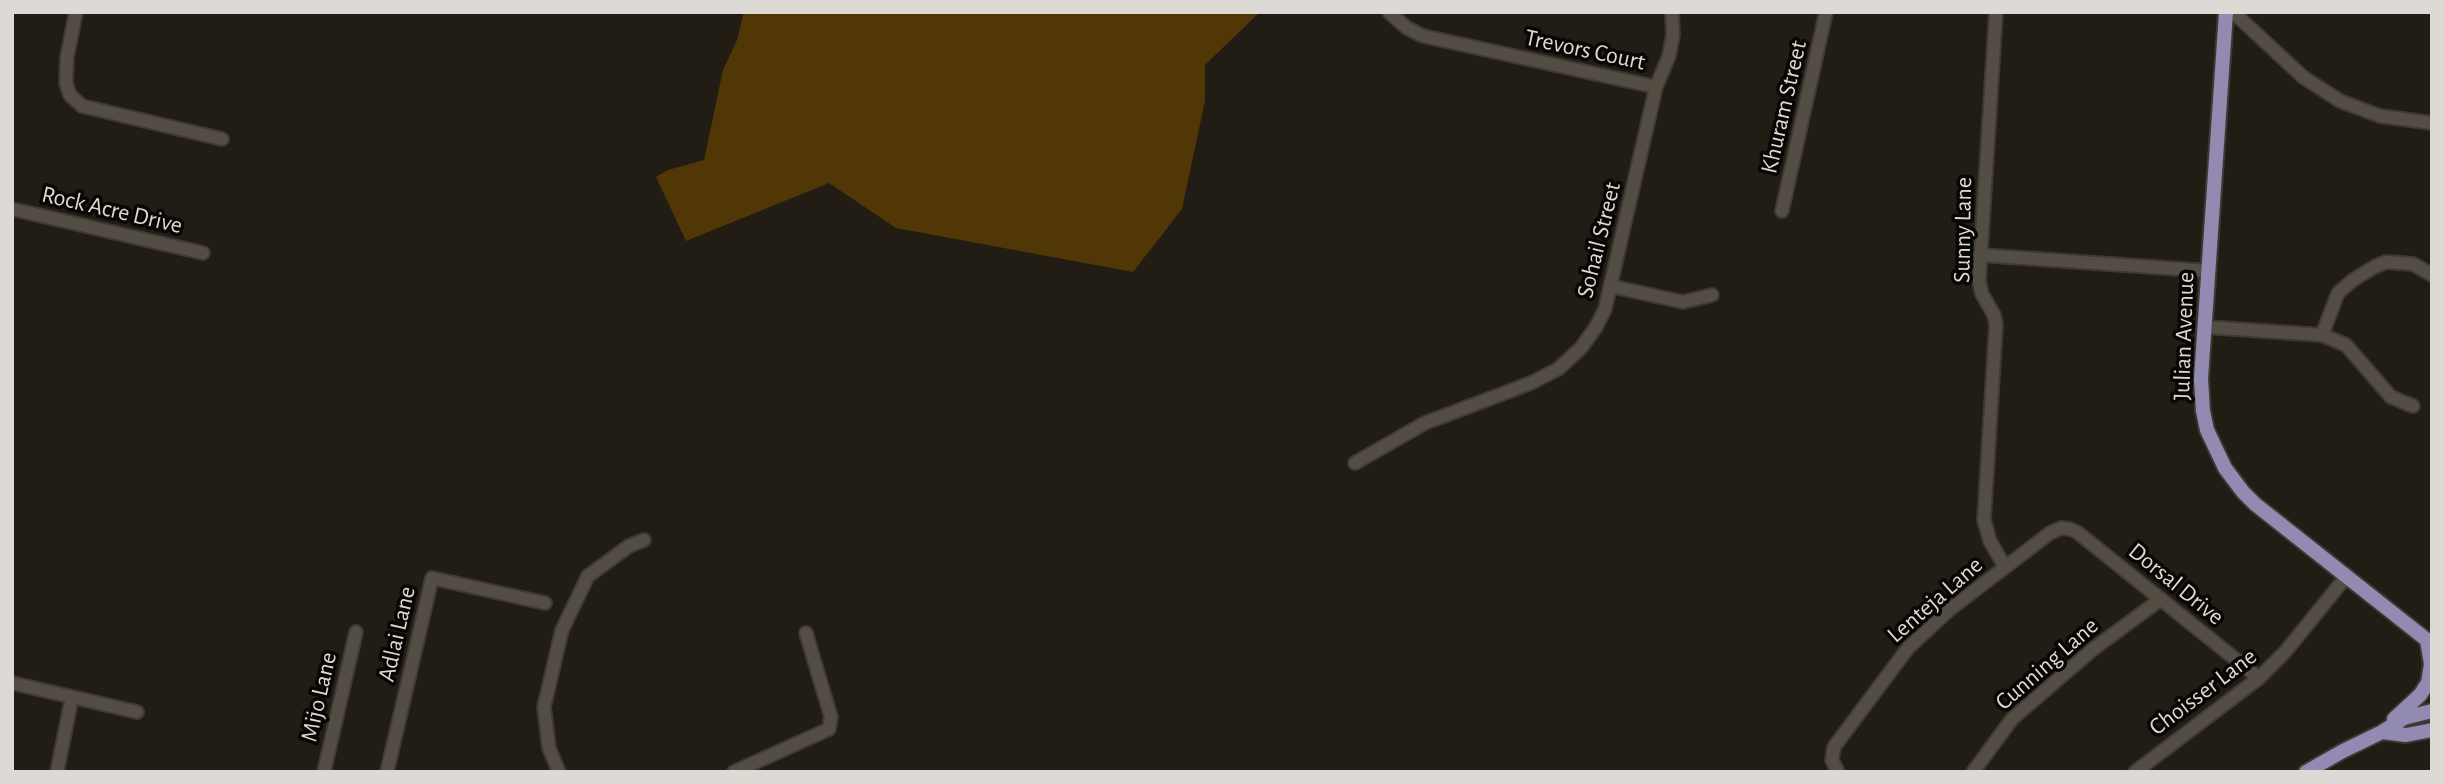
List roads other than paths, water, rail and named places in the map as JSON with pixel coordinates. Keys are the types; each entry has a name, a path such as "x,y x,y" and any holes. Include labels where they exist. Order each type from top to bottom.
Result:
{"main road":[{"name":"Julian Avenue","path":"2226,12 2201,379 2203,411 2210,439 2220,459 2255,505 2429,642"},
{"path":"2382,732 2420,695 2428,683 2431,664 2429,642"},
{"path":"2306,772 2404,718 2432,711"},
{"path":"2382,732 2406,735 2432,730"}],"street":[{"path":"76,12 67,57 66,83 70,95 82,106 222,139"},
{"name":"Trevors Court","path":"1389,12 1407,28 1423,36 1656,88"},
{"name":"Sohail Street","path":"1355,463 1425,423 1531,383 1558,369 1581,348 1605,309 1656,88 1669,56 1673,35 1672,12"},
{"name":"Khuram Street","path":"1782,211 1826,12"},
{"name":"Sunny Lane","path":"1996,12 1980,289 1996,325 1984,520 1990,541 2005,567"},
{"path":"2233,12 2303,78 2340,101 2380,116 2432,123"},
{"name":"Rock Acre Drive","path":"12,209 203,253"},
{"path":"1980,255 2209,271"},
{"path":"2322,335 2338,293 2362,274 2386,262 2413,264 2432,275"},
{"path":"1610,286 1683,302 1712,295"},
{"path":"2205,327 2322,335 2346,345 2391,397 2413,406"},
{"name":"Lenteja Lane","path":"1838,772 1832,760 1834,747 1908,648 1941,617 2005,567 2054,531 2064,528"},
{"name":"Dorsal Drive","path":"2064,528 2074,531 2259,678"},
{"path":"559,772 549,748 544,707 562,630 588,576 629,546 644,540"},
{"name":"Choisser Lane","path":"2135,772 2259,678 2285,652 2346,577"},
{"name":"Adlai Lane","path":"387,772 432,578 545,603"},
{"name":"Cunning Lane","path":"1973,772 2012,719 2092,650 2161,599"},
{"name":"Mijo Lane","path":"324,772 356,632"},
{"path":"734,772 828,729 831,717 806,633"},
{"path":"12,683 137,712"},
{"path":"57,772 72,697"}]}
